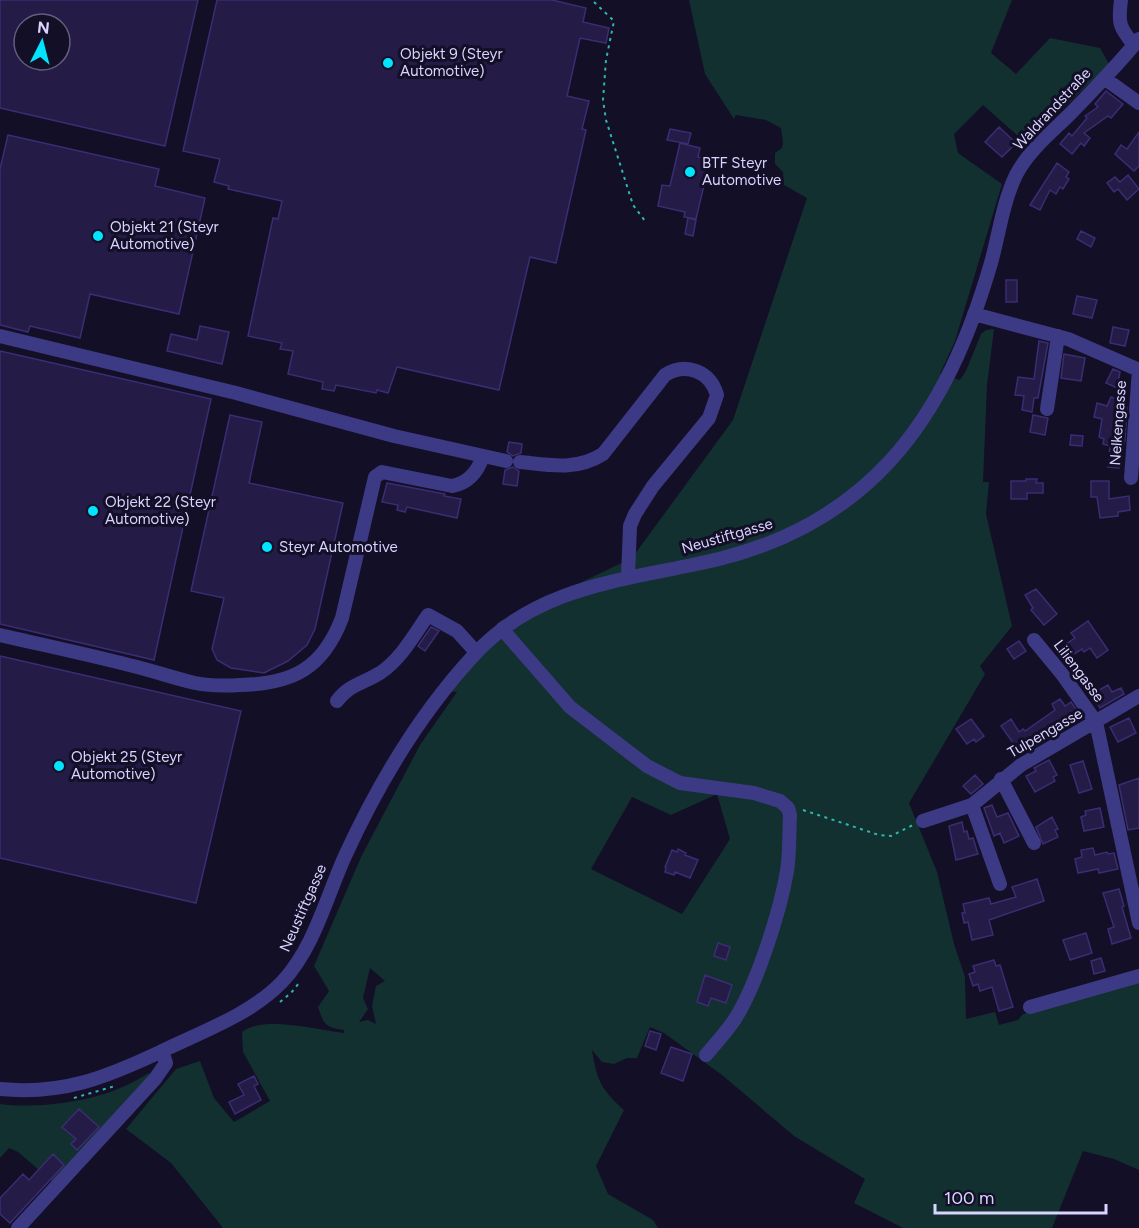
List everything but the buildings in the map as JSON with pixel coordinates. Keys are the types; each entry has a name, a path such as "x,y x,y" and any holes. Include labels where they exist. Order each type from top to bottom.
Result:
{"street":[{"path":"1121,0 1118,22 1124,33 1136,42"},
{"name":"Waldrandstraße","path":"974,314 1017,174 1034,149 1136,42"},
{"path":"1104,78 1139,103"},
{"path":"974,314 1058,336 1139,370"},
{"name":"Neustiftgasse","path":"0,1089 34,1090 87,1082 162,1051 258,1002 282,982 297,964 311,938 344,859 376,795 425,717 476,652 502,629 545,604 586,588 628,576 718,559 758,547 804,527 845,501 893,457 931,408 955,363 974,314"},
{"path":"0,336 230,392 394,436 513,462 575,466 591,462 603,454 660,381 669,373 690,369 711,381 717,395 708,418 653,486 635,514 630,526 628,576"},
{"path":"1047,409 1058,336"},
{"name":"Nelkengasse","path":"1131,478 1139,370"},
{"path":"0,636 132,665 196,683 224,686 260,685 282,681 299,674 311,664 326,649 336,633 342,618 375,477 382,472 452,486 461,484 476,471 483,456"},
{"path":"337,701 344,691 380,673 398,658 428,615 457,631 476,652"},
{"path":"502,629 570,706 647,766 680,783 754,793 780,801 788,808 790,815 787,868 782,896 761,961 735,1019 706,1055"},
{"name":"Liliengasse","path":"1034,640 1062,674 1096,722"},
{"name":"Tulpengasse","path":"922,821 972,805 1001,779 1021,765 1139,696"},
{"path":"1096,722 1139,923"},
{"path":"1001,779 1034,843"},
{"path":"972,805 1000,884"},
{"path":"1030,1006 1139,976"},
{"path":"18,1228 155,1079 166,1063 162,1051"}],"path":[{"path":"594,2 614,21 606,60 603,100 606,120 633,205 645,221"},
{"path":"788,808 819,814 879,835 891,836 900,833"},
{"path":"277,1005 301,980"},
{"path":"72,1099 119,1084"}],"green space":[{"path":"689,0 1012,0 991,53 1016,74 1050,38 1100,48 1109,64 1027,144 983,105 954,134 958,153 1002,184 955,341 940,374 960,380 981,334 986,330 994,329 987,385 983,482 989,482 986,514 1012,626 980,666 985,674 909,803 937,872 954,944 965,977 966,1019 995,1012 999,1025 1018,1020 1023,1014 1139,981 1139,1170 1114,1159 1083,1151 1052,1228 903,1228 854,1203 865,1179 794,1136 722,1075 664,1033 650,1027 637,1058 627,1058 614,1064 602,1062 592,1050 601,1084 624,1110 596,1166 608,1194 653,1220 658,1228 223,1228 171,1163 126,1129 176,1069 200,1061 214,1098 234,1122 270,1101 243,1052 242,1032 251,1027 276,1024 344,1033 344,1030 326,1024 322,1018 318,1007 329,991 314,966 361,857 420,745 457,692 439,690 500,621 632,558 733,420 807,198 784,185 783,172 775,164 775,153 782,148 783,142 781,128 766,120 736,115 734,119 705,74","holes":["717,794 730,839 682,914 591,869 632,797 671,815","370,968 385,981 376,986 372,1006 376,1024 368,1020 359,1022 368,1009 363,998"]},
{"path":"149,1073 154,1077 53,1182 18,1152 9,1148 0,1158 0,1104 28,1106 77,1101 107,1093"}],"place":[{"name":"Objekt 9 (Steyr Automotive)","path":"388,63"},
{"name":"BTF Steyr Automotive","path":"690,172"},
{"name":"Objekt 21 (Steyr Automotive)","path":"98,236"},
{"name":"Objekt 22 (Steyr Automotive)","path":"93,511"},
{"name":"Steyr Automotive","path":"267,547"},
{"name":"Objekt 25 (Steyr Automotive)","path":"59,766"}]}
